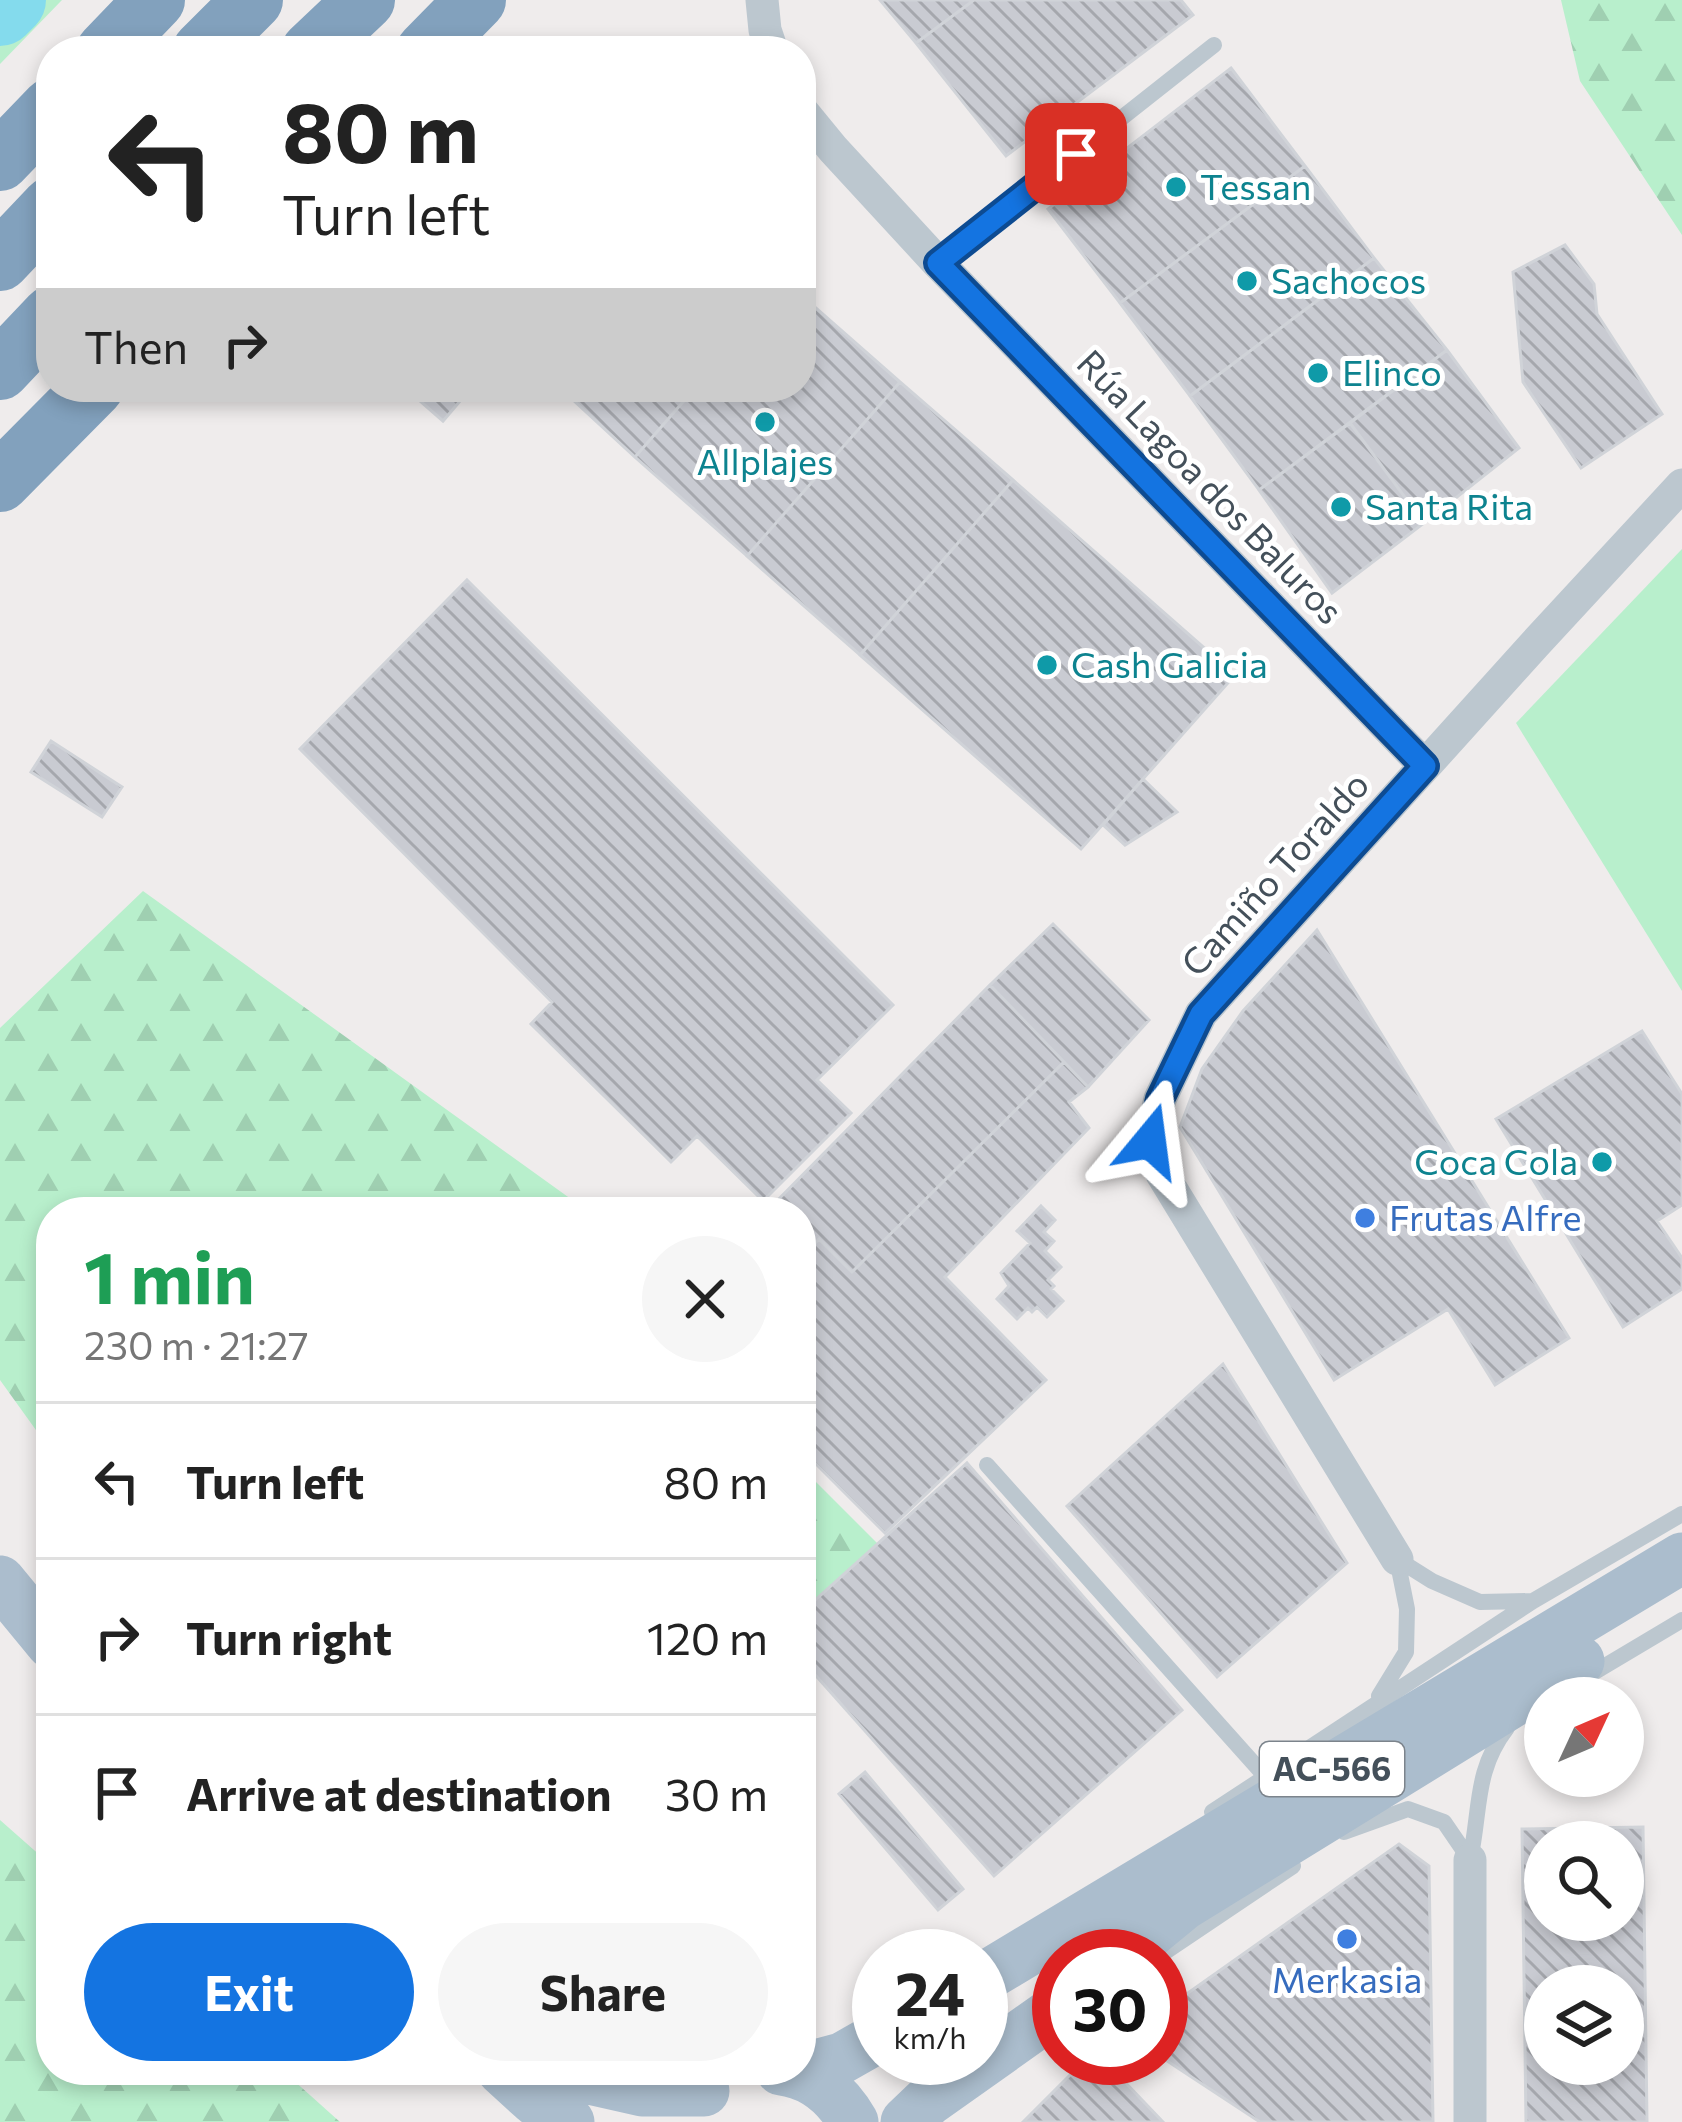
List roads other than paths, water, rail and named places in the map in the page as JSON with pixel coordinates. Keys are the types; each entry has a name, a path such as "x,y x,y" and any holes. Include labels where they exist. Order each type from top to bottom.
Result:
{"highway":[{"path":"120,36 155,0"},
{"path":"217,36 253,0"},
{"path":"327,36 365,0"},
{"path":"441,36 476,0"},
{"path":"0,161 36,124"},
{"path":"0,261 36,224"},
{"path":"0,370 36,332"},
{"path":"0,482 79,402"}],"main road":[{"name":"AC-566","path":"1068,1929 1682,1558"},
{"path":"0,1581 36,1625"},
{"name":"AC-566","path":"1154,1929 1183,1905 1682,1598"},
{"path":"906,2122 1032,2027"},
{"path":"816,2065 852,2052"},
{"path":"816,2081 844,2105 854,2122"},
{"path":"518,2085 569,2122"},
{"path":"615,2085 693,2107 720,2085"}],"street":[{"path":"762,0 767,36"},
{"name":"Rúa Lagoa dos Baluros","path":"816,129 938,263 1425,766"},
{"name":"Camiño Toraldo","path":"1397,1559 1162,1174 1150,1141 1160,1099 1201,1014 1682,485"},
{"path":"1470,1860 1470,2122"}],"lane":[{"path":"938,263 1214,45"},
{"path":"987,1466 1264,1776"},
{"path":"1193,1824 1533,1601 1682,1514"},
{"name":"Camiño Toraldo","path":"1397,1559 1480,1602 1533,1601"},
{"name":"Camiño Toraldo","path":"1373,1704 1406,1652 1407,1609 1397,1559"},
{"path":"1586,1677 1682,1619"},
{"path":"1456,1759 1524,1715"},
{"path":"1470,1860 1481,1776 1492,1748 1512,1722"},
{"path":"1326,1844 1400,1795"},
{"path":"1344,1832 1408,1809 1444,1822 1470,1860"},
{"path":"1188,1937 1307,1857"},
{"path":"1058,1929 1140,1860"}],"waterway":[{"path":"0,10 10,0"}],"place":[{"name":"Tessan","path":"1176,187"},
{"name":"Sachocos","path":"1247,281"},
{"name":"Elinco","path":"1318,373"},
{"name":"Allplajes","path":"765,422"},
{"name":"Santa Rita","path":"1341,507"},
{"name":"Cash Galicia","path":"1047,665"},
{"name":"Coca Cola","path":"1602,1162"},
{"name":"Frutas Alfre","path":"1365,1218"},
{"name":"Merkasia","path":"1347,1939"}]}
